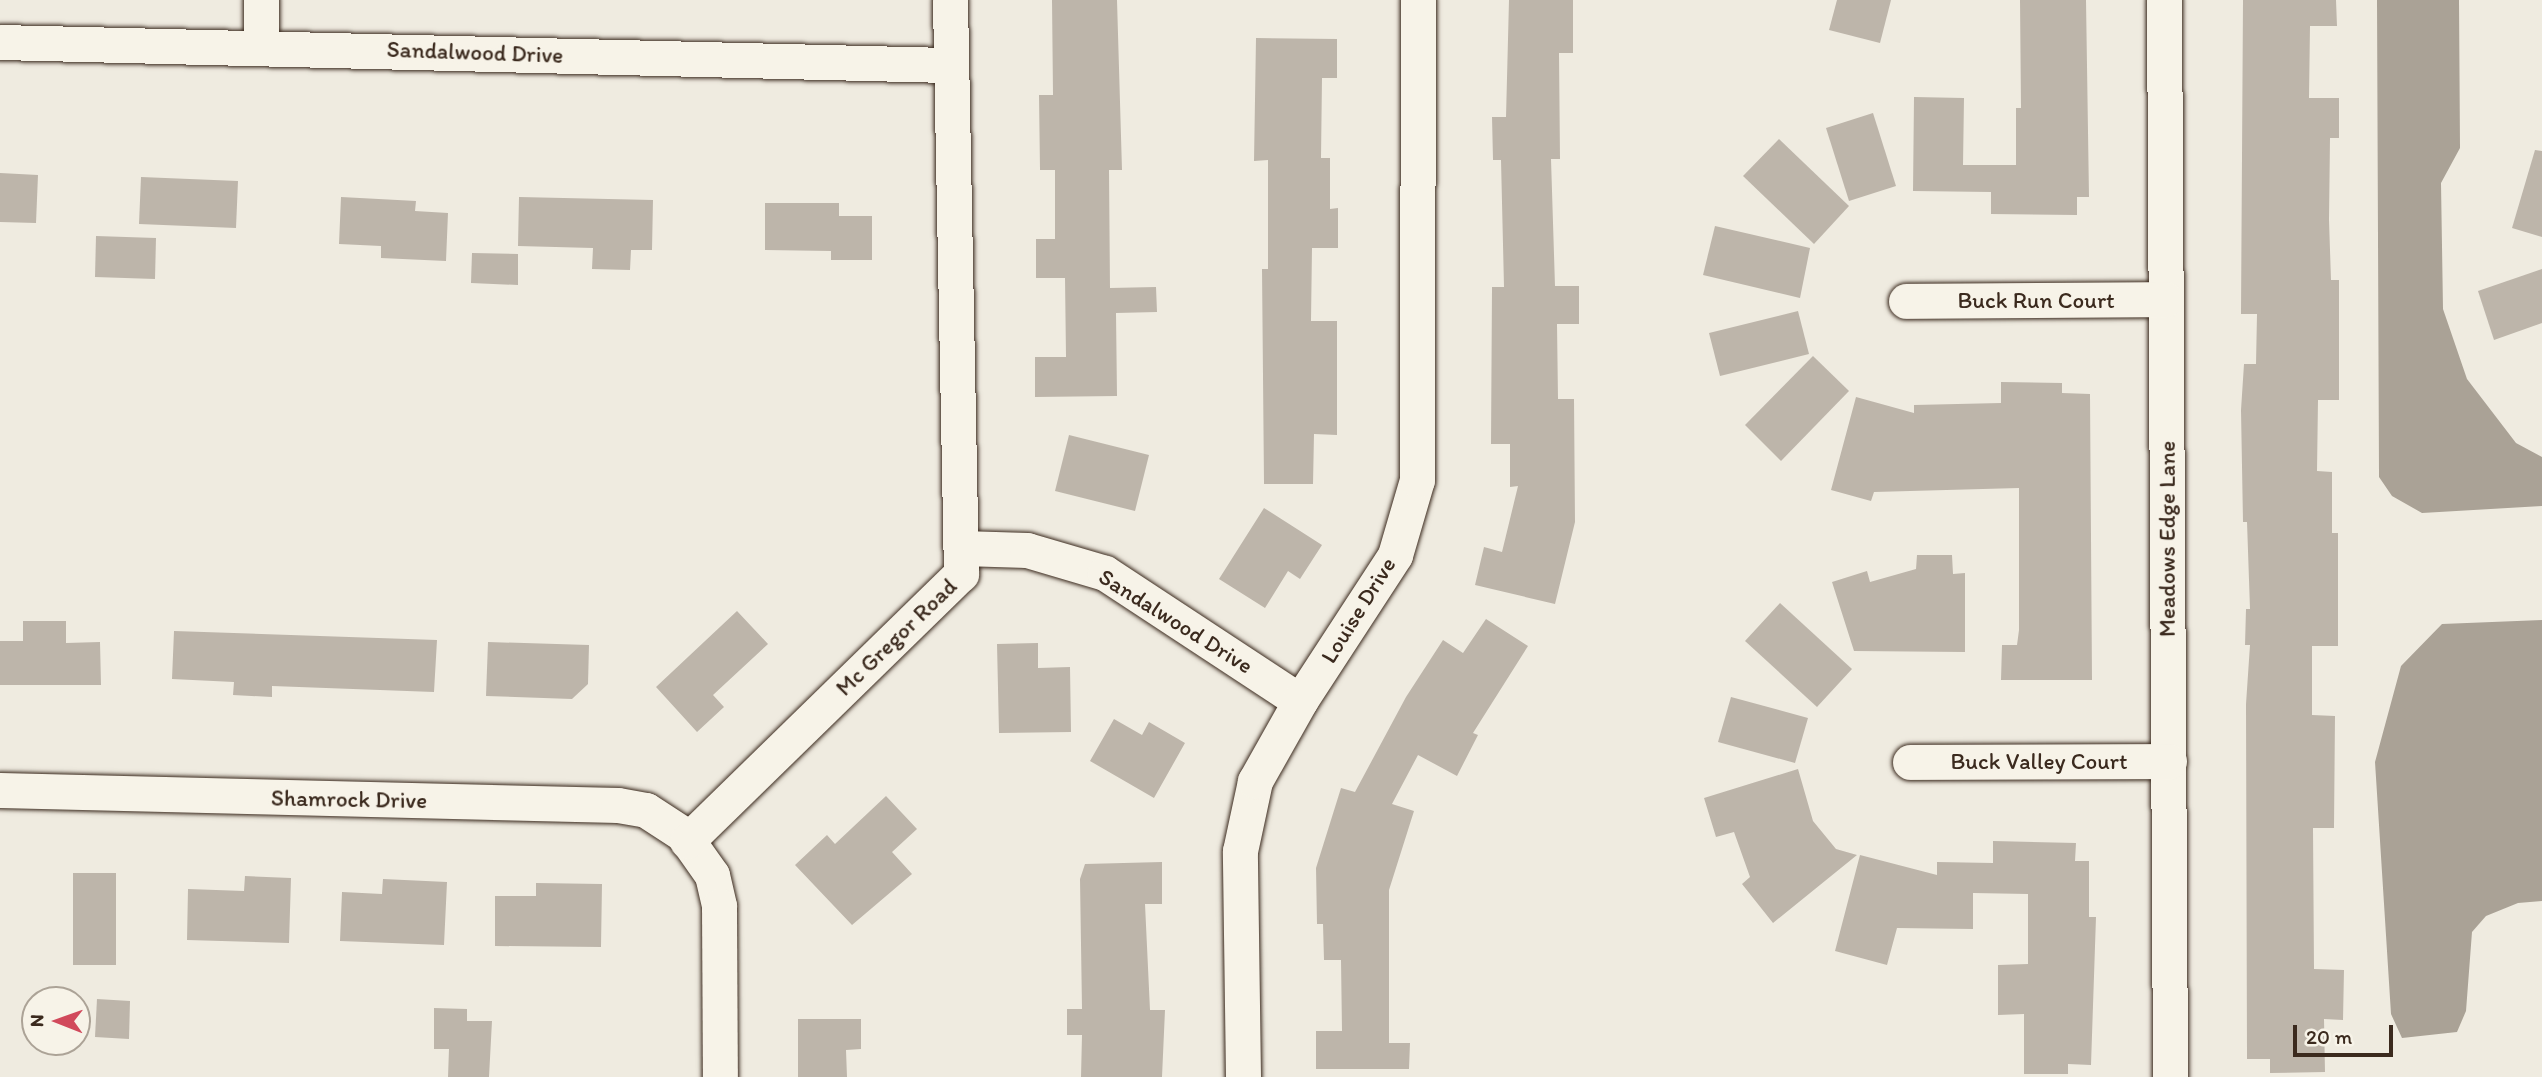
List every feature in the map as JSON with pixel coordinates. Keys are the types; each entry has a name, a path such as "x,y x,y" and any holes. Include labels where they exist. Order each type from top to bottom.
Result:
{"street":[{"path":"261,0 261,47"},
{"name":"Mc Gregor Road","path":"687,841 961,574 950,0"},
{"name":"Louise Drive","path":"1243,1077 1240,851 1255,781 1300,701 1395,555 1417,480 1418,0"},
{"name":"Meadows Edge Lane","path":"2164,0 2171,1077"},
{"name":"Sandalwood Drive","path":"0,42 950,65"},
{"name":"Buck Run Court","path":"1906,300 2166,299"},
{"name":"Sandalwood Drive","path":"962,548 1027,550 1105,573 1300,701"},
{"name":"Buck Valley Court","path":"1910,762 2169,761"},
{"name":"Shamrock Drive","path":"0,790 628,806 660,818 687,841"},
{"path":"687,841 712,875 719,906 720,1077"}],"shaded area":[{"path":"2377,0 2459,0 2460,148 2441,183 2443,309 2467,379 2516,443 2542,457 2542,506 2422,513 2392,496 2379,477"},
{"path":"2542,620 2542,901 2518,903 2486,916 2472,932 2466,1011 2457,1032 2402,1038 2391,1014 2375,762 2401,666 2442,624"}],"building":[{"path":"1052,0 1117,0 1122,170 1109,170 1110,288 1156,287 1157,312 1116,313 1117,396 1035,397 1035,357 1066,357 1065,278 1036,278 1036,239 1055,239 1055,170 1040,170 1039,95 1053,95"},
{"path":"1509,0 1573,0 1573,53 1559,53 1560,159 1551,159 1555,286 1579,286 1579,324 1557,324 1558,399 1574,399 1575,522 1555,604 1475,585 1484,547 1502,552 1518,486 1510,487 1510,444 1491,444 1492,287 1504,287 1501,160 1493,160 1492,117 1506,117"},
{"path":"1837,0 1891,0 1880,43 1829,30"},
{"path":"2020,0 2086,0 2089,197 2077,197 2077,215 1991,214 1991,192 1913,191 1914,97 1964,98 1963,165 2016,165 2016,108 2021,108"},
{"path":"2243,0 2336,0 2337,26 2310,26 2309,98 2339,98 2339,138 2330,138 2329,220 2331,280 2339,280 2339,400 2318,400 2317,471 2332,472 2332,533 2338,533 2338,646 2312,646 2312,715 2335,716 2334,828 2313,828 2314,969 2344,970 2343,1020 2324,1019 2325,1072 2270,1073 2270,1059 2247,1059 2246,704 2250,645 2245,645 2246,609 2250,609 2247,522 2243,522 2241,410 2244,364 2256,364 2257,314 2241,314"},
{"path":"1256,38 1337,39 1337,78 1322,78 1321,158 1330,158 1330,209 1338,208 1338,248 1312,248 1311,321 1337,321 1337,435 1314,434 1313,484 1264,484 1262,269 1268,269 1268,160 1254,161"},
{"path":"1873,113 1896,186 1849,201 1826,128"},
{"path":"1779,139 1849,206 1814,244 1743,176"},
{"path":"2535,150 2542,151 2542,237 2512,228"},
{"path":"0,173 38,175 36,223 0,222"},
{"path":"141,177 238,181 236,228 139,224"},
{"path":"341,197 416,201 415,211 448,213 446,261 381,258 381,246 339,244"},
{"path":"519,197 653,200 652,250 631,250 630,270 592,269 593,248 518,246"},
{"path":"765,203 839,203 839,216 872,216 872,260 831,260 831,251 765,250"},
{"path":"1715,226 1810,248 1800,298 1703,275"},
{"path":"96,236 156,238 155,279 95,277"},
{"path":"472,253 518,254 518,285 471,283"},
{"path":"2542,269 2542,323 2494,340 2478,291"},
{"path":"1798,311 1809,354 1720,376 1709,333"},
{"path":"1813,356 1849,391 1781,461 1745,425"},
{"path":"2001,382 2062,383 2062,393 2090,394 2092,680 2001,680 2002,645 2017,645 2019,630 2019,488 1874,492 1871,501 1831,490 1856,397 1914,413 1914,405 2001,403"},
{"path":"1069,435 1149,455 1135,511 1055,491"},
{"path":"1264,508 1322,545 1300,579 1288,571 1265,608 1219,579"},
{"path":"1917,555 1952,555 1953,574 1965,573 1965,652 1854,651 1832,582 1867,571 1870,582 1916,569"},
{"path":"1780,603 1852,669 1817,707 1745,641"},
{"path":"737,611 768,644 713,695 724,707 697,732 656,687"},
{"path":"1486,619 1528,646 1473,733 1478,735 1457,776 1418,755 1392,804 1414,811 1389,890 1389,1043 1410,1043 1409,1069 1316,1069 1316,1031 1342,1031 1341,960 1324,960 1323,924 1317,924 1316,868 1341,788 1355,792 1406,697 1443,640 1463,653"},
{"path":"23,621 66,621 66,643 100,642 101,685 0,685 0,641 23,641"},
{"path":"174,631 437,640 434,692 272,686 272,697 233,695 234,682 172,679"},
{"path":"488,642 589,645 588,684 572,699 486,696"},
{"path":"1038,643 1038,668 1070,667 1071,732 999,733 997,644"},
{"path":"1731,697 1808,718 1795,763 1718,742"},
{"path":"1114,719 1142,735 1149,722 1185,743 1154,798 1090,761"},
{"path":"1798,769 1813,821 1836,849 1857,855 1773,923 1742,884 1750,877 1734,832 1716,837 1704,798"},
{"path":"886,796 917,829 892,852 912,874 852,925 795,865 827,835 835,844"},
{"path":"1993,841 2076,843 2075,861 2089,861 2089,917 2096,917 2091,1065 2068,1064 2068,1074 2024,1074 2024,1014 1998,1015 1998,965 2028,964 2028,894 1973,893 1973,929 1897,928 1887,965 1835,951 1860,855 1937,875 1937,862 1993,863"},
{"path":"1162,862 1162,904 1145,904 1150,1010 1165,1010 1162,1077 1081,1077 1082,1035 1067,1035 1067,1009 1082,1009 1080,879 1085,864"},
{"path":"73,873 116,873 116,965 73,965"},
{"path":"245,876 291,878 289,943 187,940 188,889 244,891"},
{"path":"383,879 447,882 444,945 340,941 342,892 382,894"},
{"path":"536,883 602,884 601,947 495,946 495,896 536,896"},
{"path":"97,999 130,1001 129,1039 95,1037"},
{"path":"434,1008 467,1009 467,1021 492,1021 489,1077 448,1077 449,1049 434,1049"},
{"path":"798,1019 861,1019 861,1049 846,1050 847,1077 798,1077"}]}
